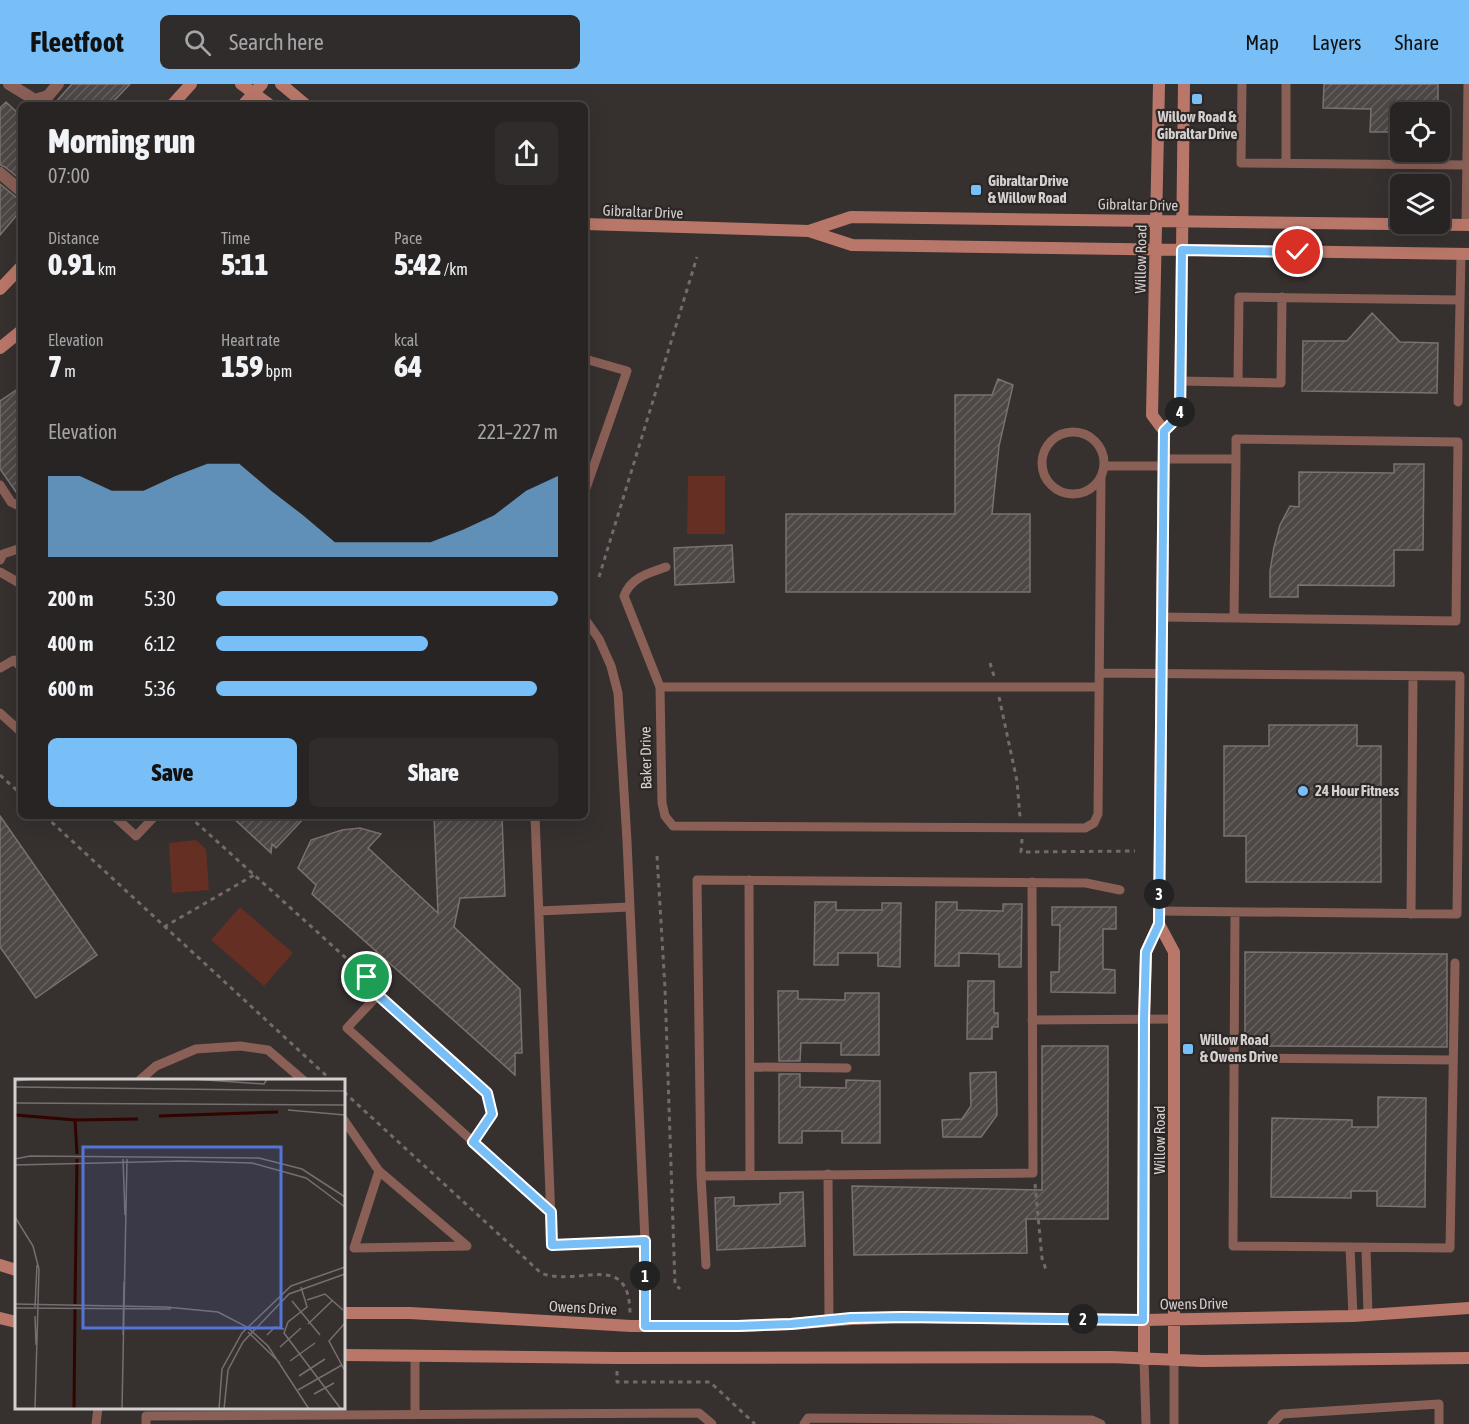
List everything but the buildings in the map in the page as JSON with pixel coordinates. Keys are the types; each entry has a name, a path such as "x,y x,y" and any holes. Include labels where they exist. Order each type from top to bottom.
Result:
{"street":[{"path":"9,84 34,100 48,96 58,84"},
{"path":"175,102 191,84"},
{"path":"241,84 265,102"},
{"path":"246,102 262,84"},
{"path":"281,84 302,102"},
{"name":"Willow Road","path":"1144,1359 1146,952 1159,924 1164,431 1152,415 1159,84"},
{"path":"1164,431 1180,415 1184,84"},
{"path":"0,173 18,188"},
{"name":"Gibraltar Drive","path":"809,231 851,217 1468,225"},
{"name":"Gibraltar Drive","path":"588,224 809,231 852,245 1465,254"},
{"path":"0,289 18,270"},
{"path":"0,348 18,333"},
{"name":"Willow Road","path":"1159,924 1174,952 1174,1359"},
{"path":"0,1265 15,1270"},
{"name":"Owens Drive","path":"345,1313 410,1313 645,1326 738,1326 903,1317 1143,1320 1353,1316 1469,1308"},
{"path":"0,1318 15,1322"},
{"path":"345,1355 617,1358 1469,1358"}],"lane":[{"path":"1242,84 1241,163 1467,165"},
{"path":"1286,163 1287,84"},
{"path":"1468,84 1468,225"},
{"path":"1458,402 1460,300 1465,254"},
{"path":"1238,382 1239,297 1460,300"},
{"path":"1180,381 1281,383 1282,297"},
{"path":"588,360 627,371 588,482"},
{"path":"1021,827 1085,828 1094,823 1098,814 1101,478 1105,465 1098,444 1089,436 1078,432 1067,432 1056,436 1047,446 1042,457 1042,470 1048,482 1058,491 1070,495 1082,494 1093,488 1101,478"},
{"path":"1161,617 1234,618 1456,621 1458,442 1236,439 1234,618"},
{"path":"1105,465 1236,459"},
{"path":"0,485 11,502 18,506"},
{"path":"0,560 3,554 18,549"},
{"path":"666,567 640,577 627,588 624,596 660,687 1099,687"},
{"path":"0,572 18,582"},
{"path":"588,624 599,639 611,666 618,693 645,1241 645,1326"},
{"path":"0,668 14,660 18,664"},
{"path":"1099,673 1460,676 1457,914 1159,911"},
{"path":"1411,914 1413,676"},
{"name":"Baker Drive","path":"660,687 662,803 665,816 673,826 1021,827"},
{"path":"0,713 18,729"},
{"path":"117,819 136,836 152,819"},
{"path":"535,819 552,1245 645,1241"},
{"path":"706,1265 701,1176 697,880 1032,882 1086,884 1120,890"},
{"path":"749,880 750,1175"},
{"path":"701,1176 1033,1173 1032,882"},
{"path":"538,910 630,906"},
{"path":"1235,912 1233,1246 1450,1248 1455,963"},
{"path":"473,1142 492,1114 487,1093 378,995 347,1028 473,1142 551,1212"},
{"path":"1032,1020 1174,1019"},
{"path":"141,1079 156,1066 196,1049 240,1046 268,1050 302,1079"},
{"path":"1235,1058 1452,1060"},
{"path":"750,1067 846,1068"},
{"path":"345,1121 379,1171 467,1246 354,1248 379,1171"},
{"path":"828,1174 829,1321"},
{"path":"1350,1247 1353,1316"},
{"path":"1366,1247 1368,1315"},
{"path":"415,1355 415,1414"},
{"path":"1144,1359 1146,1424"},
{"path":"1174,1359 1174,1424"},
{"path":"1272,1424 1282,1414 1439,1404 1439,1424"},
{"path":"96,1424 98,1409"},
{"path":"146,1424 146,1416 699,1413 712,1424"},
{"path":"804,1424 807,1418 819,1418 1092,1420 1101,1424"}],"path":[{"path":"599,578 698,256"},
{"path":"990,663 1017,781 1021,852 1135,852"},
{"path":"0,775 18,791"},
{"path":"48,819 330,1079"},
{"path":"192,819 367,977 378,995"},
{"path":"657,856 665,988 675,1284 680,1289"},
{"path":"164,927 254,875"},
{"path":"345,1093 541,1273 562,1276 610,1275 623,1283"},
{"path":"1033,1173 1042,1258 1046,1270"}],"shaded area":[{"path":"688,476 725,476 725,534 687,534"},
{"path":"196,840 206,849 209,890 172,893 169,843"},
{"path":"240,907 293,953 264,986 211,940"}],"place":[{"name":"Willow Road & Gibraltar Drive","path":"1197,99"},
{"name":"Gibraltar Drive & Willow Road","path":"976,190"},
{"name":"24 Hour Fitness","path":"1303,791"},
{"name":"Willow Road & Owens Drive","path":"1188,1049"}],"route":[{"path":"367,977 378,995 487,1093 492,1114 473,1142 551,1212 552,1245 645,1241 645,1326 738,1326 851,1318 903,1317 1143,1320 1146,952 1159,924 1164,431 1180,415 1182,250 1298,252"}]}
